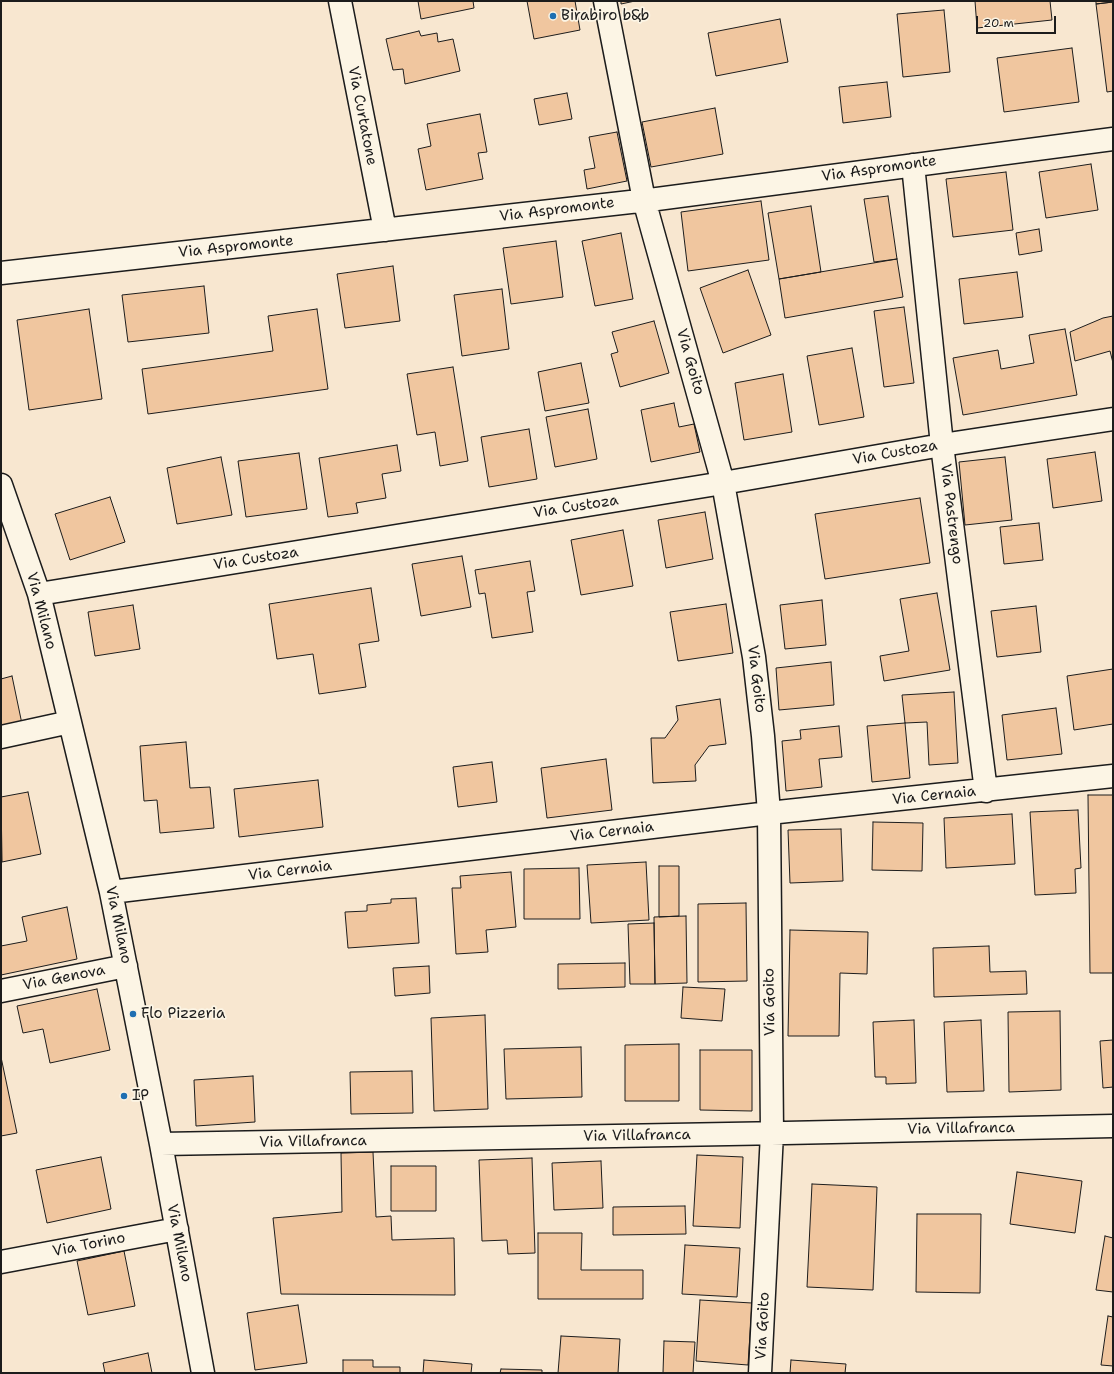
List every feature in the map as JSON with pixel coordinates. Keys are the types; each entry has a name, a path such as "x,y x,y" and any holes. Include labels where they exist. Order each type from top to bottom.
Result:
{"street":[{"name":"Via Curtatone","path":"340,1 385,230"},
{"name":"Via Goito","path":"604,1 644,200 723,483 754,657 763,736 768,813 772,1133 760,1373"},
{"name":"Via Aspromonte","path":"1,273 644,200 1113,139"},
{"name":"Via Pastrengo","path":"913,165 942,445 986,791"},
{"name":"Via Custoza","path":"39,594 723,483 942,445 1113,419"},
{"name":"Via Milano","path":"2,492 39,594 111,892 161,1144 204,1373"},
{"path":"1,737 70,722"},
{"name":"Via Cernaia","path":"111,892 768,813 986,791 1113,776"},
{"name":"Via Genova","path":"1,991 126,966"},
{"name":"Via Villafranca","path":"161,1144 1113,1126"},
{"name":"Via Torino","path":"1,1262 177,1229"}],"building":[{"path":"418,1 473,1 474,8 421,19"},
{"name":"Birabiro b&b","path":"527,1 575,1 580,30 534,39"},
{"path":"621,1 635,1 621,4"},
{"path":"975,1 1050,1 1052,20 977,28"},
{"path":"1096,1 1113,1 1113,2 1096,4"},
{"path":"1113,2 1113,91 1107,92 1096,4"},
{"path":"944,10 950,72 903,77 897,14"},
{"path":"780,19 788,62 716,76 708,33"},
{"path":"419,31 421,36 437,33 438,42 453,39 460,71 405,84 403,69 393,70 386,39"},
{"path":"1072,48 1079,102 1004,112 997,58"},
{"path":"887,82 891,117 843,123 839,87"},
{"path":"567,93 572,119 539,125 534,99"},
{"path":"715,108 723,154 651,167 642,122"},
{"path":"480,114 487,152 478,153 483,179 426,190 418,149 431,146 427,124"},
{"path":"617,132 627,181 587,189 584,170 595,168 589,137"},
{"path":"1091,164 1098,210 1046,218 1039,172"},
{"path":"1006,172 1013,230 953,237 946,179"},
{"path":"888,196 897,259 874,262 864,199"},
{"path":"761,201 769,260 688,271 681,212"},
{"path":"811,206 821,272 779,279 768,213"},
{"path":"1039,229 1042,251 1019,255 1016,233"},
{"path":"621,233 633,299 595,306 582,241"},
{"path":"556,241 563,297 511,304 503,248"},
{"path":"897,259 903,297 785,318 779,279"},
{"path":"393,266 400,321 345,328 337,274"},
{"path":"748,270 771,335 723,353 700,288"},
{"path":"1017,272 1023,317 964,324 959,279"},
{"path":"204,286 209,333 128,342 122,295"},
{"path":"502,289 509,349 462,356 454,295"},
{"path":"904,307 914,383 884,387 874,311"},
{"path":"89,309 102,399 29,410 17,320"},
{"path":"317,309 328,389 148,414 142,369 273,351 268,316"},
{"path":"1113,316 1113,363 1110,351 1075,361 1070,332 1103,318"},
{"path":"654,321 669,373 620,387 611,354 618,352 612,332"},
{"path":"1065,329 1077,395 963,415 953,358 998,350 1001,369 1034,363 1029,335"},
{"path":"852,348 864,417 819,425 807,356"},
{"path":"581,363 589,403 545,411 538,372"},
{"path":"453,367 468,461 440,466 435,432 417,435 407,374"},
{"path":"783,374 792,432 744,440 735,383"},
{"path":"674,403 679,427 694,424 700,452 651,462 641,410"},
{"path":"588,409 597,459 555,467 546,417"},
{"path":"529,429 537,479 489,487 481,437"},
{"path":"397,445 401,471 382,474 386,498 356,503 358,513 328,517 319,458"},
{"path":"1095,452 1102,501 1053,508 1047,459"},
{"path":"299,453 307,509 246,517 238,461"},
{"path":"221,457 232,515 177,524 167,468"},
{"path":"1005,457 1012,520 965,525 959,462"},
{"path":"110,497 125,542 70,560 55,514"},
{"path":"920,498 930,563 825,579 815,514"},
{"path":"705,512 713,559 666,568 658,520"},
{"path":"1039,523 1043,560 1004,564 1000,527"},
{"path":"623,530 633,586 581,595 571,540"},
{"path":"462,556 471,607 421,616 412,564"},
{"path":"530,561 535,591 527,592 533,632 492,638 485,593 479,594 475,570"},
{"path":"371,588 379,641 359,644 366,687 319,694 313,654 277,659 269,604"},
{"path":"937,593 950,670 884,681 880,656 909,651 900,599"},
{"path":"822,600 826,645 785,649 780,605"},
{"path":"726,604 733,653 678,661 670,612"},
{"path":"133,605 140,649 95,656 88,612"},
{"path":"1036,606 1041,652 997,657 991,611"},
{"path":"831,662 834,705 779,710 776,668"},
{"path":"1113,669 1113,724 1074,730 1067,676"},
{"path":"12,676 22,724 1,729 1,679"},
{"path":"954,692 958,763 929,765 927,722 905,723 902,695"},
{"path":"720,699 726,744 709,746 695,765 696,781 653,783 651,738 665,738 678,720 676,706"},
{"path":"1056,708 1062,754 1007,760 1002,715"},
{"path":"905,723 910,778 872,782 867,726"},
{"path":"839,726 842,757 819,759 822,787 786,791 782,741 801,739 800,730"},
{"path":"186,742 190,788 210,787 214,828 160,833 157,800 144,801 140,746"},
{"path":"606,759 612,810 547,818 541,768"},
{"path":"492,762 497,802 458,807 453,767"},
{"path":"318,780 323,827 239,837 234,789"},
{"path":"28,792 41,854 2,862 1,797"},
{"path":"1088,795 1113,795 1113,973 1090,973"},
{"path":"1078,810 1081,868 1075,869 1076,893 1035,895 1030,812"},
{"path":"1012,814 1015,864 946,868 944,818"},
{"path":"873,822 923,823 922,871 872,870"},
{"path":"841,829 843,881 790,883 788,830"},
{"path":"646,862 649,920 591,923 587,865"},
{"path":"659,866 679,866 679,916 659,917"},
{"path":"579,868 580,919 524,919 524,869"},
{"path":"511,872 516,927 486,930 488,952 456,954 452,888 461,888 460,876"},
{"path":"416,898 419,943 348,948 345,912 367,911 367,905 391,903 391,899"},
{"path":"746,903 747,981 698,982 698,904"},
{"path":"67,907 77,959 1,975 1,946 27,941 22,917"},
{"path":"686,916 687,983 655,984 654,917"},
{"path":"654,923 655,984 630,984 628,924"},
{"path":"790,930 868,932 867,974 840,973 839,1036 788,1036"},
{"path":"989,946 990,972 1026,971 1027,994 934,997 933,948"},
{"path":"625,963 625,987 558,989 558,964"},
{"path":"429,966 430,993 395,996 393,968"},
{"path":"683,987 725,989 722,1021 681,1018"},
{"path":"97,989 110,1050 50,1063 43,1029 23,1033 17,1006"},
{"path":"1060,1011 1061,1090 1009,1092 1008,1012"},
{"path":"485,1015 488,1109 434,1111 431,1018"},
{"path":"914,1020 916,1083 886,1084 886,1077 875,1077 873,1022"},
{"path":"981,1020 984,1091 947,1092 944,1022"},
{"path":"1113,1040 1113,1087 1103,1088 1100,1041"},
{"path":"679,1044 679,1101 625,1101 625,1045"},
{"path":"581,1047 582,1097 506,1099 504,1049"},
{"path":"700,1050 752,1050 752,1111 700,1110"},
{"path":"1,1057 17,1133 1,1136"},
{"path":"412,1071 413,1113 351,1114 350,1072"},
{"path":"253,1076 255,1122 196,1126 194,1080"},
{"path":"373,1152 376,1217 391,1216 392,1240 454,1238 455,1295 281,1294 273,1218 342,1212 341,1153"},
{"path":"697,1155 743,1157 740,1228 693,1226"},
{"path":"101,1157 111,1209 47,1223 36,1170"},
{"path":"532,1158 535,1253 508,1254 507,1240 482,1241 479,1160"},
{"path":"601,1161 603,1208 554,1210 552,1163"},
{"path":"391,1166 436,1166 436,1211 391,1211"},
{"path":"1017,1172 1082,1181 1075,1233 1010,1224"},
{"path":"812,1184 877,1187 873,1290 807,1287"},
{"path":"685,1206 686,1234 613,1235 613,1207"},
{"path":"917,1214 981,1214 980,1293 916,1292"},
{"path":"538,1233 582,1233 581,1270 643,1270 643,1299 538,1299"},
{"path":"1105,1236 1113,1238 1113,1292 1096,1290"},
{"path":"685,1245 740,1248 737,1297 682,1294"},
{"path":"124,1251 135,1306 88,1315 77,1261"},
{"path":"700,1300 752,1303 748,1365 696,1361"},
{"path":"298,1305 307,1363 255,1370 247,1313"},
{"path":"1108,1316 1113,1317 1113,1366 1101,1365"},
{"path":"561,1336 620,1339 618,1373 558,1373"},
{"path":"664,1341 695,1342 693,1373 663,1373"},
{"path":"148,1353 152,1373 105,1373 103,1363"},
{"path":"343,1360 373,1360 373,1367 400,1367 400,1373 343,1373"},
{"path":"424,1360 472,1364 471,1373 423,1373"},
{"path":"791,1360 846,1364 845,1373 790,1373"},
{"path":"501,1369 542,1370 542,1373 500,1373"}],"place":[{"name":"Birabiro b&b","path":"553,16"},
{"name":"Flo Pizzeria","path":"133,1014"},
{"name":"IP","path":"124,1096"}]}
